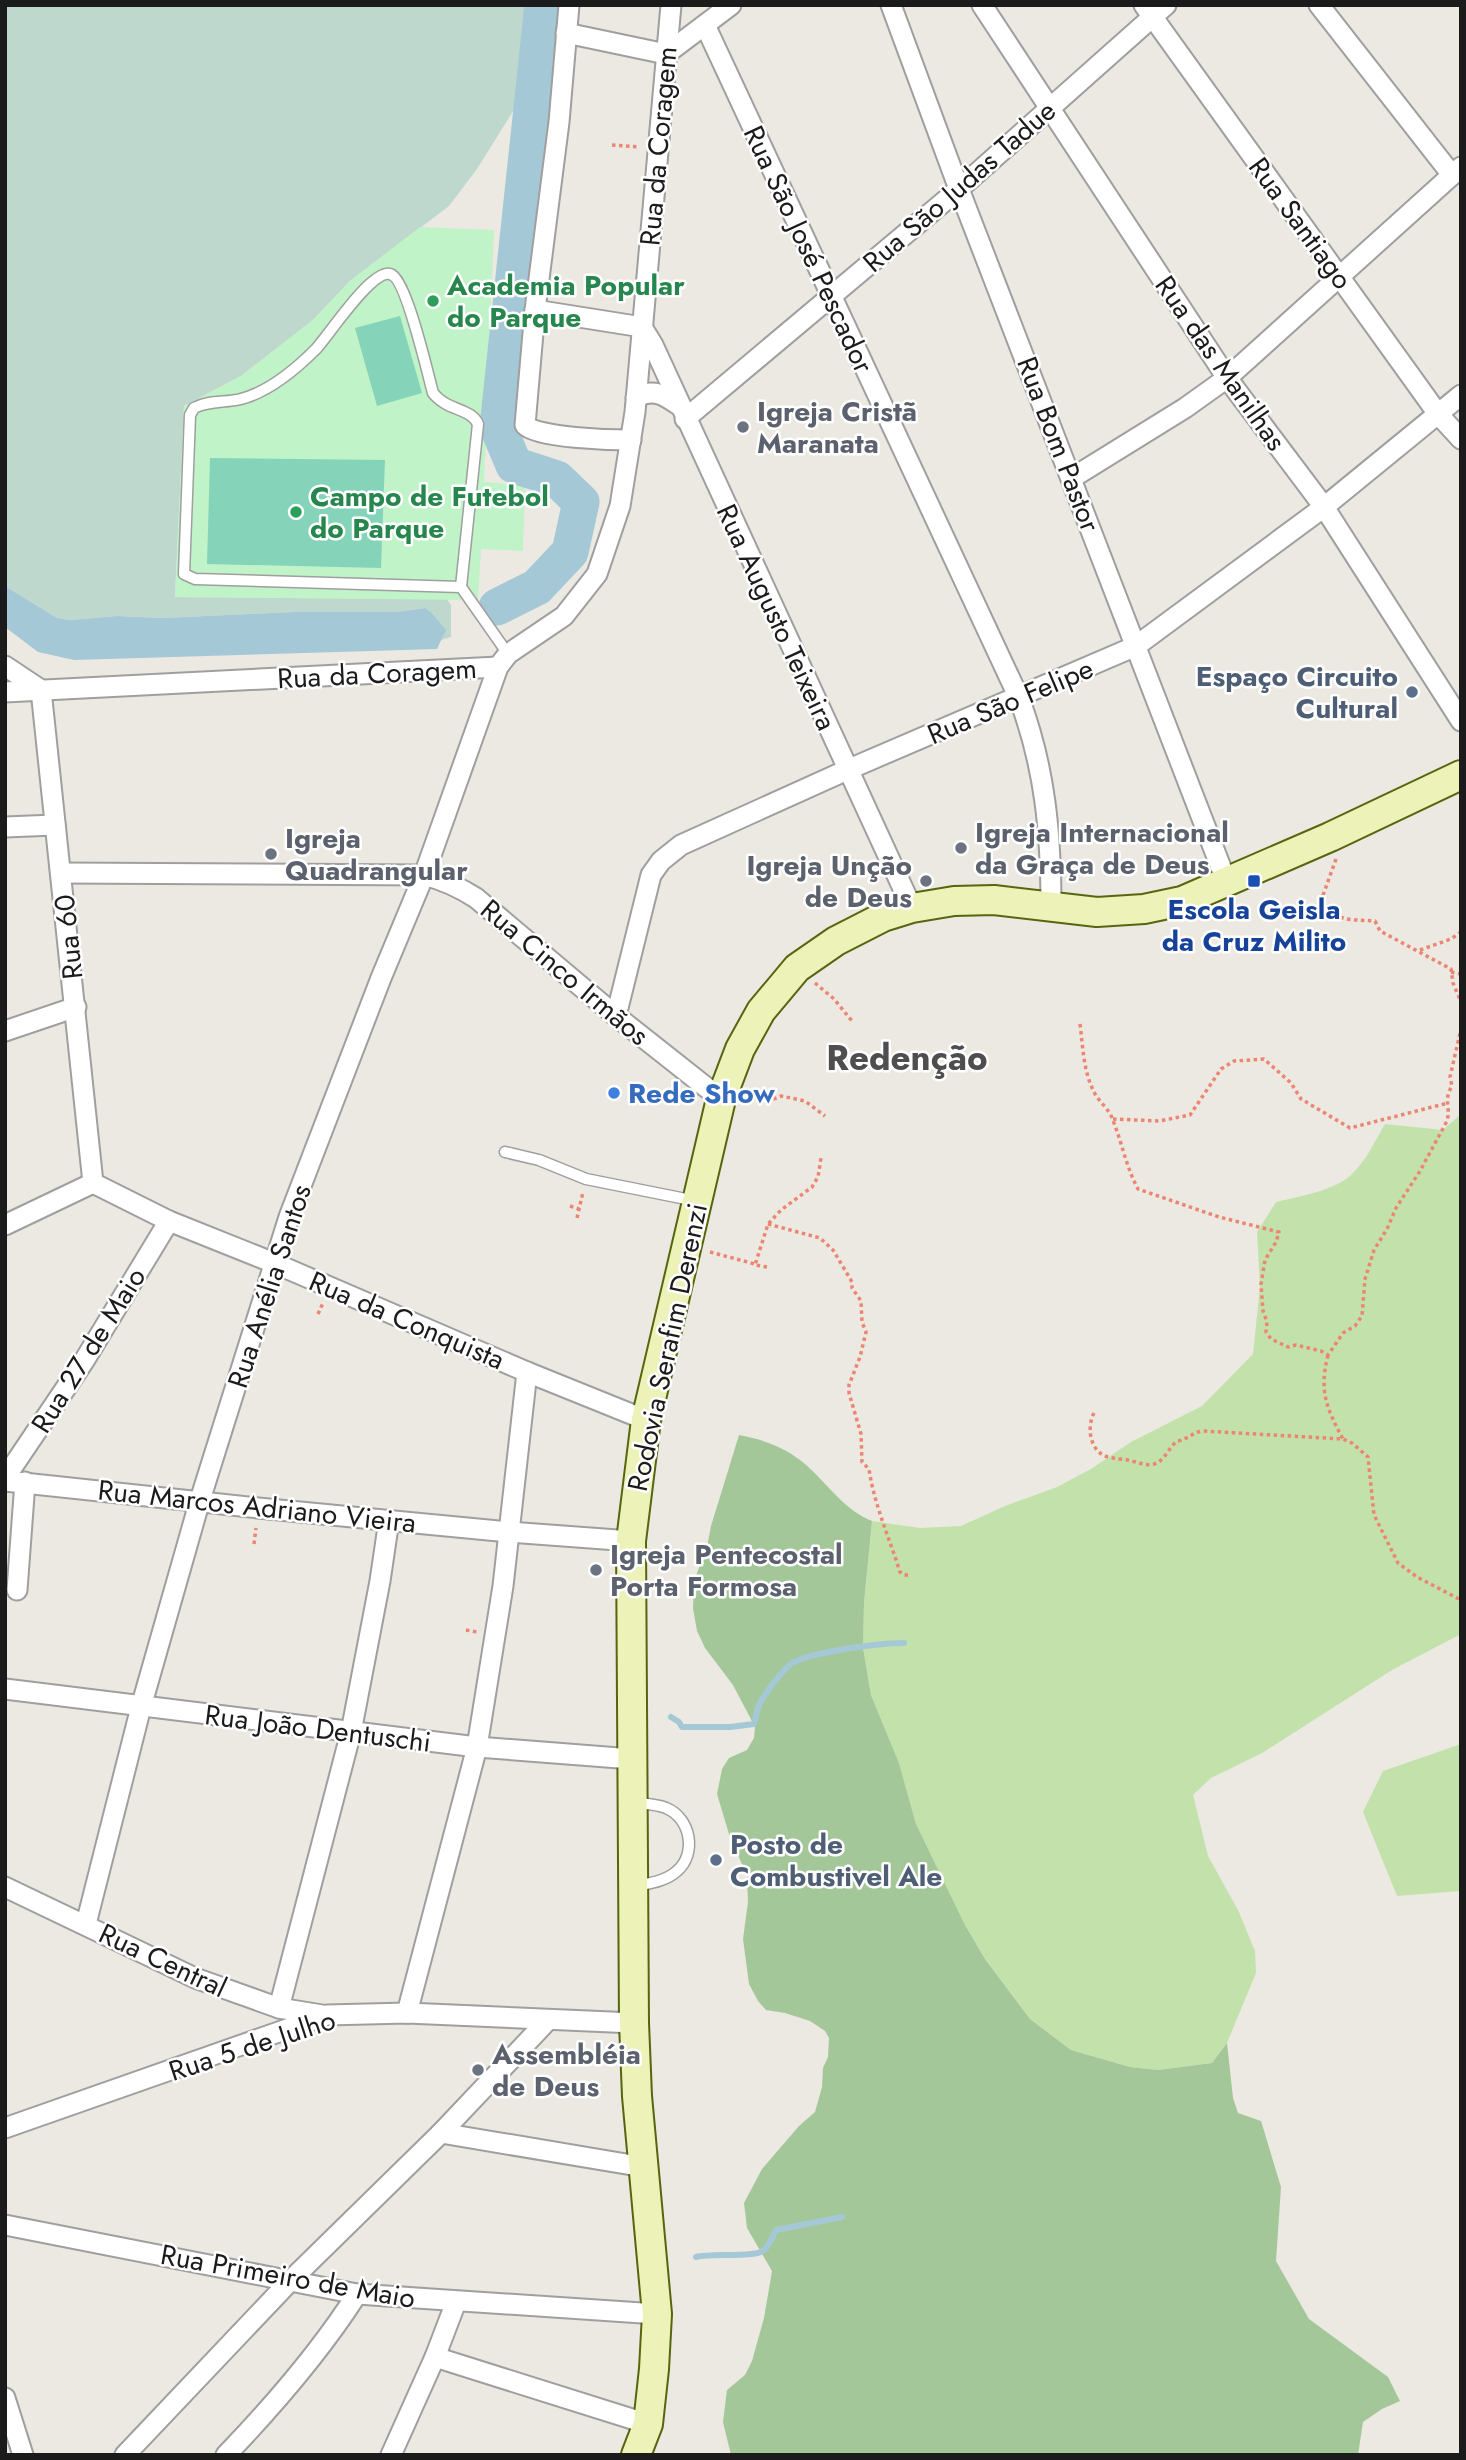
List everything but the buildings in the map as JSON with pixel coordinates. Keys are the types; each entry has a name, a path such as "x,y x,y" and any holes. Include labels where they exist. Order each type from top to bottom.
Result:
{"main road":[{"name":"Rodovia Serafim Derenzi","path":"636,2455 648,2424 657,2314 637,2096 634,2023 631,1541 646,1420 725,1089 740,1049 761,1011 797,968 836,941 883,918 912,908 954,901 994,900 1097,912 1144,909 1182,901 1330,837 1461,775"}],"street":[{"path":"569,5 559,122 535,310 525,418 529,429 536,431 592,439 631,440"},
{"name":"Rua da Coragem","path":"5,691 503,660 564,616 597,574 620,506 636,397 671,5"},
{"path":"566,33 666,54 731,5"},
{"name":"Rua Bom Pastor","path":"891,5 959,189 1227,883"},
{"name":"Rua das Manilhas","path":"982,5 1227,378 1324,507 1461,721"},
{"path":"1072,478 1185,408 1227,378 1456,171 1319,5"},
{"name":"Rua São Judas Tadue","path":"683,413 959,189 1050,108 1154,9"},
{"name":"Rua Santiago","path":"1154,9 1339,276 1438,414 1461,439"},
{"name":"Rua São José Pescador","path":"705,25 1019,698 1032,734 1049,816 1051,906"},
{"path":"535,310 642,327"},
{"name":"Rua Augusto Teixeira","path":"642,327 653,345 912,908"},
{"path":"636,397 647,392 663,395 683,413"},
{"name":"Rua São Felipe","path":"616,1016 651,874 681,845 847,770 1136,646 1324,507 1461,395"},
{"name":"Rua Anélia Santos","path":"86,1924 141,1707 201,1500 289,1217 380,978 424,875 503,660"},
{"path":"5,666 41,690"},
{"name":"Rua 60","path":"41,690 93,1183"},
{"path":"5,827 55,825"},
{"name":"Rua Cinco Irmãos","path":"61,873 424,875 456,886 476,898 616,1016 725,1089"},
{"path":"5,1031 76,1007"},
{"path":"5,1224 93,1183"},
{"name":"Rua da Conquista","path":"93,1183 169,1221 646,1420"},
{"name":"Rua 27 de Maio","path":"5,1479 84,1361 169,1221"},
{"path":"407,2013 477,1747 496,1634 527,1372"},
{"name":"Rua Marcos Adriano Vieira","path":"5,1479 258,1508 631,1541"},
{"path":"17,1590 25,1482"},
{"path":"279,2008 351,1732 389,1520"},
{"name":"Rua João Dentuschi","path":"5,1689 477,1747 632,1759"},
{"name":"Rua Central","path":"5,1887 195,1978 279,2008 327,2015"},
{"name":"Rua 5 de Julho","path":"5,2128 327,2015 407,2013 634,2023"},
{"path":"125,2455 291,2280 441,2133 548,2020"},
{"path":"441,2133 644,2167"},
{"name":"Rua Primeiro de Maio","path":"5,2225 358,2294 657,2314"},
{"path":"226,2455 335,2329 358,2294"},
{"path":"391,2455 435,2357 456,2302"},
{"path":"435,2357 648,2424"},
{"path":"5,2398 23,2455"}],"lane":[{"path":"461,587 195,579 184,574 190,415 194,408 213,402 238,400 273,384 307,358 329,335 352,304 383,274 397,278 433,393 440,402 450,408 470,414 478,424 461,587 503,660"},
{"path":"505,1152 539,1160 586,1180 697,1201"},
{"path":"633,1803 666,1808 678,1815 686,1826 689,1855 676,1872 660,1881 633,1887"}],"path":[{"path":"612,145 659,147"},
{"path":"1330,837 1337,857 1321,901 1339,918 1375,921 1380,930 1451,969 1452,984 1461,1002"},
{"path":"1418,950 1451,939 1461,932"},
{"path":"1451,972 1461,974"},
{"path":"814,982 834,999 852,1021"},
{"path":"1080,1024 1082,1058 1088,1080 1100,1103 1113,1119 1131,1176 1138,1189 1219,1217 1279,1232 1265,1260 1261,1284 1266,1332 1271,1339 1288,1347 1296,1345 1328,1355"},
{"path":"1343,1439 1331,1418 1323,1394 1323,1374 1328,1355 1343,1333 1355,1326 1362,1316 1365,1279 1374,1250 1444,1128 1449,1113 1446,1095 1452,1086 1450,1077 1461,1029"},
{"path":"1113,1119 1159,1121 1190,1115 1221,1069 1234,1060 1264,1059 1291,1083 1301,1099 1350,1128 1448,1104"},
{"path":"725,1089 762,1101 781,1096 805,1101 825,1115"},
{"path":"755,1264 768,1224 781,1210 812,1187 818,1177 821,1158"},
{"path":"577,1218 586,1180"},
{"path":"570,1206 579,1209"},
{"path":"768,1224 820,1238 828,1243 848,1272 852,1288 861,1301 862,1322 866,1332 849,1385 849,1393 861,1434 862,1462 869,1469 870,1485 876,1495 900,1572 911,1575"},
{"path":"687,1248 766,1267"},
{"path":"1094,1412 1090,1428 1097,1448 1104,1455 1141,1464 1154,1464 1161,1460 1172,1444 1185,1440 1194,1432 1343,1439 1352,1443 1368,1457 1374,1515 1398,1563 1461,1600"}],"green space":[{"path":"5,5 554,5 546,58 477,169 449,206 350,281 313,320 241,376 184,406 175,597 447,599 451,605 451,637 441,640 445,630 425,608 397,612 294,612 161,618 117,616 70,620 57,618 5,586"},
{"path":"420,227 494,230 484,482 525,485 523,551 481,549 478,600 175,597 184,406 241,376 313,320 350,281"},
{"path":"400,316 422,393 377,406 355,328"},
{"name":"Campo de Futebol do Parque","path":"210,458 385,460 381,568 207,564"},
{"path":"1461,1114 1461,1634 1392,1670 1262,1753 1211,1778 1193,1795 1208,1856 1238,1910 1255,1951 1256,1973 1227,2043 1212,2063 1158,2070 1130,2067 1071,2050 1030,2019 985,1959 965,1925 916,1824 899,1763 871,1695 863,1648 864,1603 872,1521 920,1528 961,1526 1057,1487 1091,1469 1131,1442 1202,1406 1253,1354 1260,1286 1257,1232 1276,1202 1316,1192 1345,1180 1362,1163 1385,1124 1443,1130"},
{"path":"739,1435 790,1453 805,1464 844,1503 872,1521 864,1603 863,1648 871,1695 899,1763 916,1824 965,1925 985,1959 1030,2019 1071,2050 1130,2067 1158,2070 1212,2063 1227,2043 1233,2098 1238,2113 1261,2121 1281,2187 1276,2261 1309,2319 1388,2377 1400,2401 1363,2422 1358,2455 731,2455 723,2422 727,2390 745,2375 752,2361 764,2318 772,2271 747,2228 744,2203 762,2169 799,2126 815,2112 822,2087 823,2068 828,2057 829,2038 825,2031 810,2021 766,2010 749,1984 743,1939 748,1902 747,1876 729,1834 717,1794 722,1769 729,1758 747,1750 754,1738 755,1727 733,1685 705,1648 697,1631 693,1608 694,1581 707,1547"},
{"path":"1461,1744 1461,1891 1397,1896 1363,1812 1383,1771"}],"water":[{"path":"5,586 57,618 70,620 117,616 161,618 294,612 397,612 425,608 446,630 437,649 74,660 38,652 5,627"}],"waterway":[{"path":"497,607 537,587 570,552 581,502 557,479 514,465 498,427 543,5"},
{"path":"671,1717 682,1727 754,1724 762,1699 791,1664 828,1652 904,1643"},
{"path":"696,2257 759,2252 768,2246 776,2230 842,2217"}],"place":[{"name":"Academia Popular do Parque","path":"433,301"},
{"name":"Igreja Cristã Maranata","path":"743,427"},
{"name":"Campo de Futebol do Parque","path":"296,512"},
{"name":"Espaço Circuito Cultural","path":"1412,692"},
{"name":"Igreja Internacional da Graça de Deus","path":"961,848"},
{"name":"Igreja Quadrangular","path":"271,854"},
{"name":"Igreja Unção de Deus","path":"926,881"},
{"name":"Escola Geisla da Cruz Milito","path":"1254,881"},
{"name":"Rede Show","path":"614,1093"},
{"name":"Igreja Pentecostal Porta Formosa","path":"596,1570"},
{"name":"Posto de Combustivel Ale","path":"716,1860"},
{"name":"Assembléia de Deus","path":"478,2070"}],"district":[{"name":"Redenção","path":"907,1058"}]}
